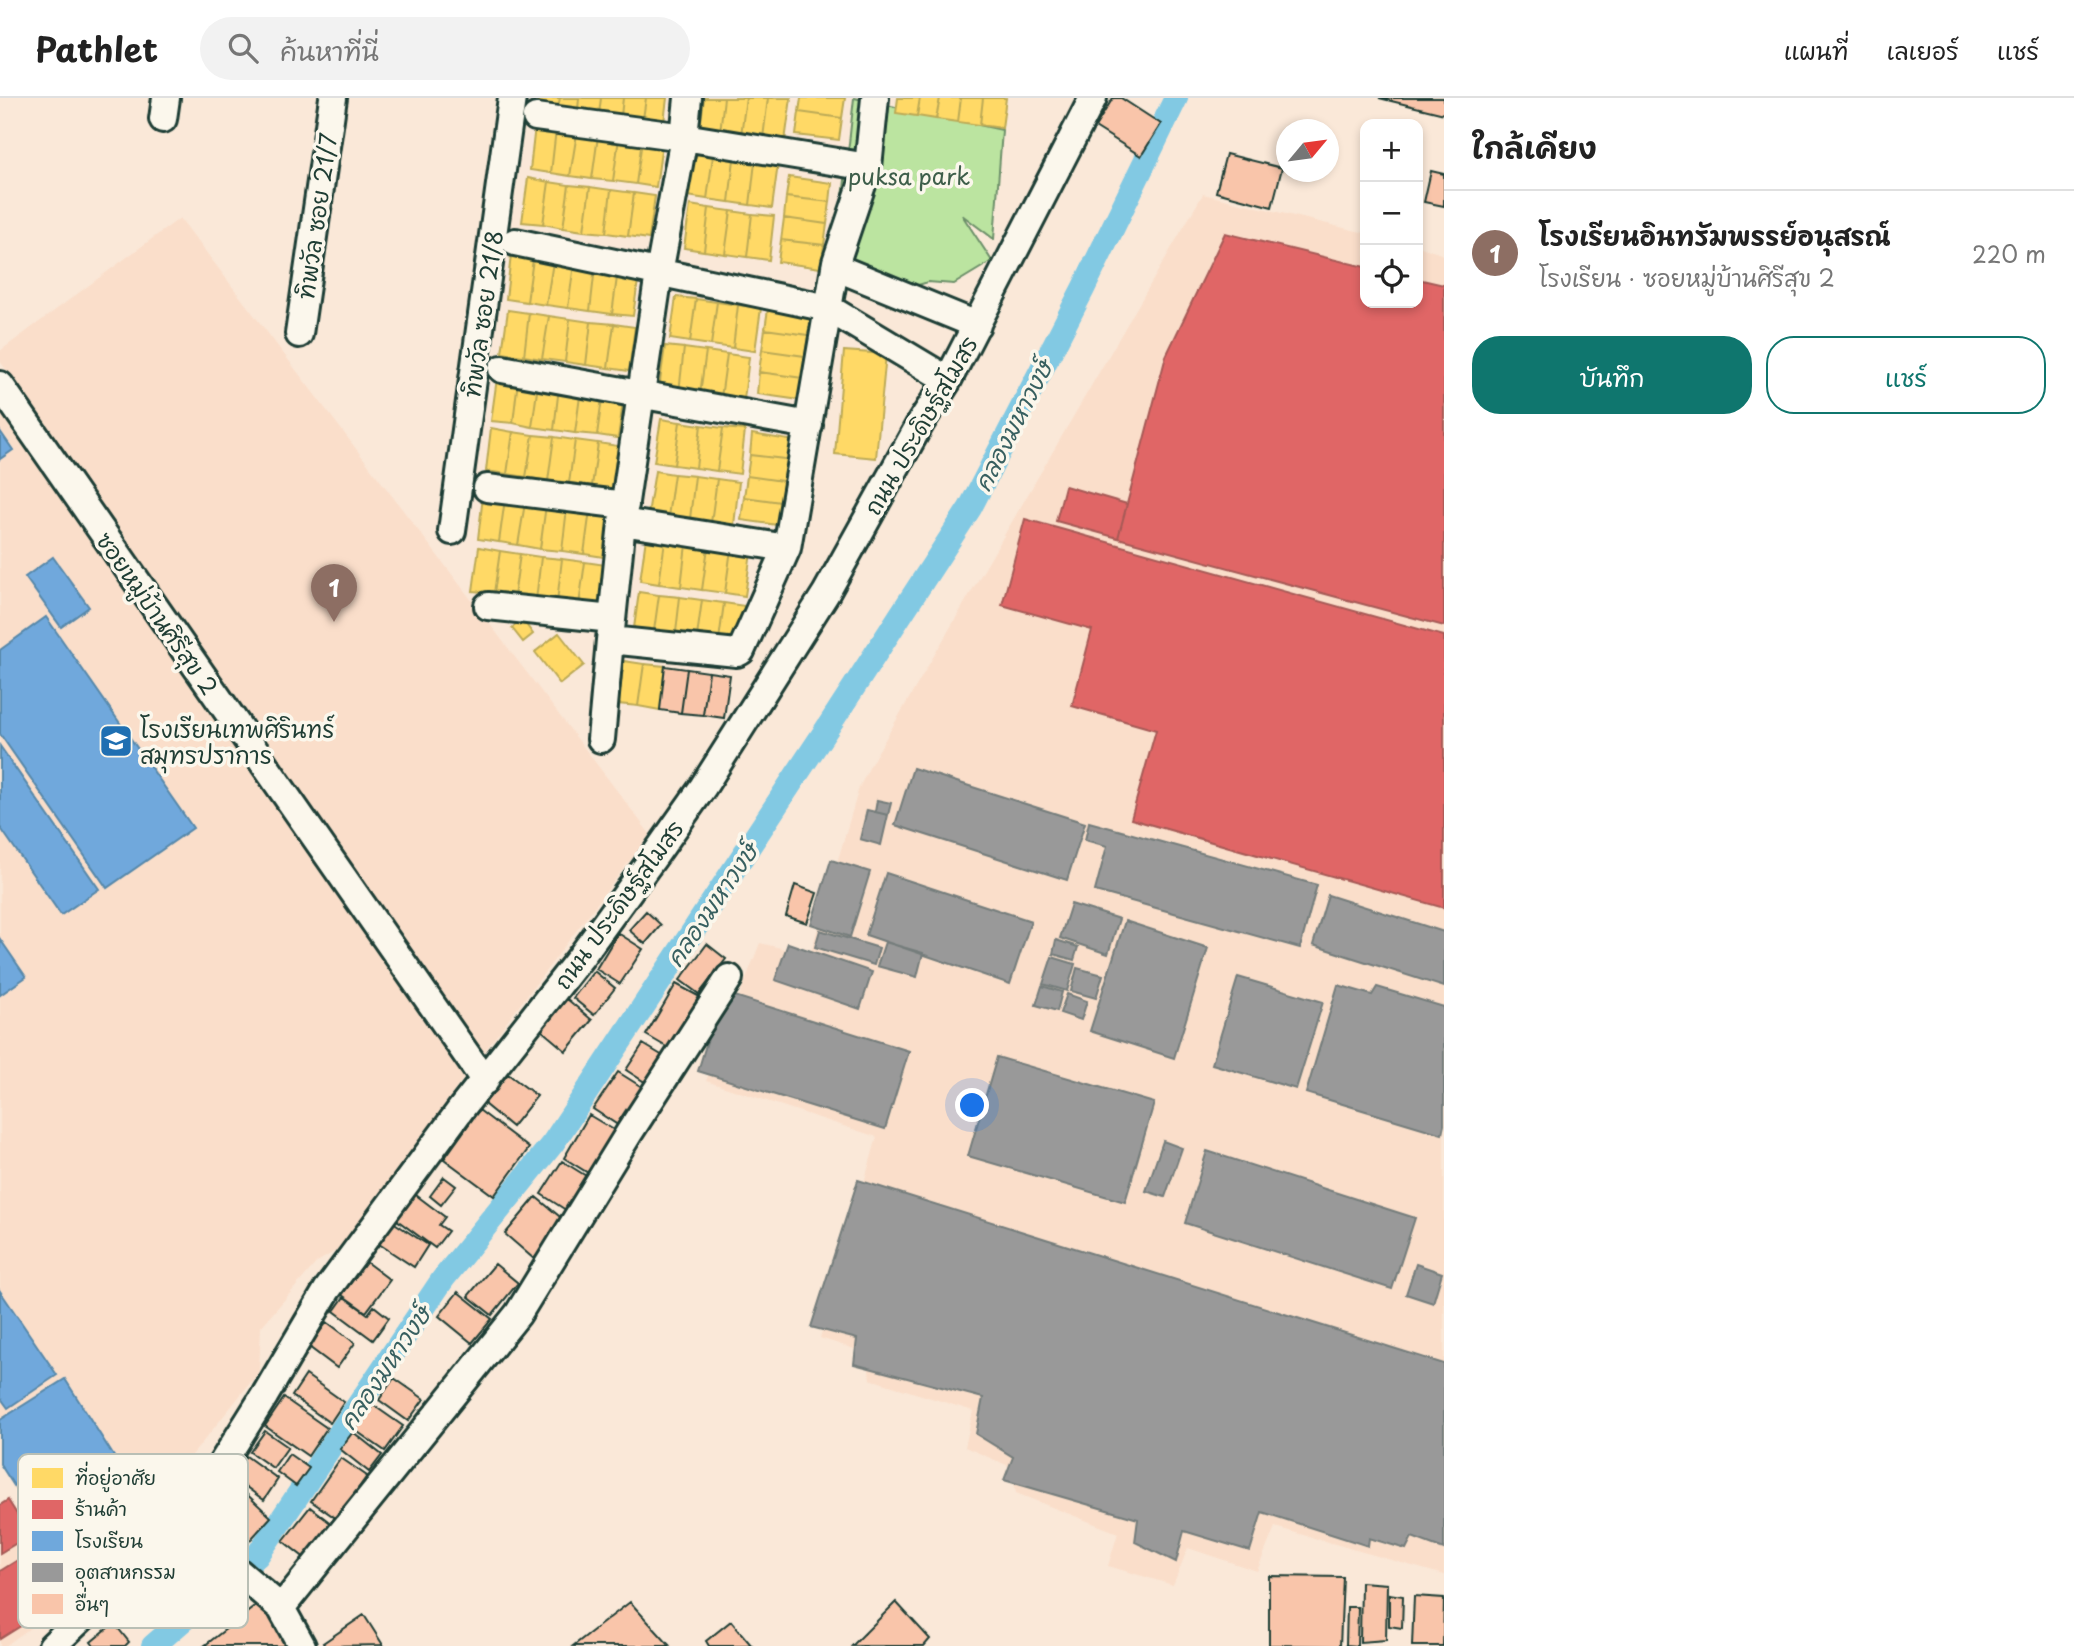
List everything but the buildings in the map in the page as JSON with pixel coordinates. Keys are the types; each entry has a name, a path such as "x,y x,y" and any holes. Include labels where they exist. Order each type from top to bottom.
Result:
{"street":[{"name":"ทิพวัล ซอย 21/7","path":"299,334 333,98"},
{"name":"ทิพวัล ซอย 21/8","path":"452,531 512,98"},
{"path":"601,739 623,513 688,98"},
{"path":"488,606 739,652 787,548 835,267 868,167 875,98"},
{"name":"ถนน ประดิษฐ์สโมสร","path":"227,1454 327,1290 461,1109 580,958 703,787 826,593 921,422 948,380 1093,98"},
{"path":"536,117 684,137 868,167"},
{"path":"515,242 828,308 948,380"},
{"path":"835,267 978,325"},
{"path":"502,369 809,425"},
{"name":"ซอยหมู่บ้านศิรีสุข 2","path":"0,385 485,1081"},
{"path":"487,488 623,513 787,548"},
{"path":"277,1605 518,1314 622,1144 729,978"},
{"path":"248,1580 277,1605 302,1646"},
{"name":"ถนน ประดิษฐ์สโมสร","path":"52,1646 71,1628"}],"shaded area":[{"path":"1203,194 1360,232 1360,308 1423,308 1423,248 1444,255 1444,1575 1275,1527 1257,1571 1188,1548 1173,1585 1108,1566 1118,1533 1016,1493 1011,1467 965,1447 973,1411 870,1379 867,1353 820,1338 877,1137 706,1081 760,943 810,955 859,788"},
{"path":"180,218 650,834 481,1056 0,361 0,351"},
{"name":"โรงเรียนเทพศิรินทร์ สมุทรปราการ","path":"0,405 464,1077 344,1246 317,1262 261,1327 259,1372 193,1454 18,1454 18,1495 0,1465"},
{"name":"โรงเรียนเทพศิรินทร์ สมุทรปราการ","path":"18,1541 18,1628 30,1628 5,1646 0,1646 0,1552"}],"green space":[{"name":"puksa park","path":"854,98 1002,130 994,239 962,215 992,261 954,284 928,282 905,289 836,262"}],"waterway":[{"name":"คลองมหาวงษ์","path":"248,1564 257,1556 443,1279 553,1143 970,508 1083,289 1176,98"},
{"name":"คลองมหาวงษ์","path":"153,1646 174,1628"}],"place":[{"name":"โรงเรียนอินทรัมพรรย์อนุสรณ์","path":"334,622"},
{"name":"โรงเรียนเทพศิรินทร์ สมุทรปราการ","path":"116,741"}]}
